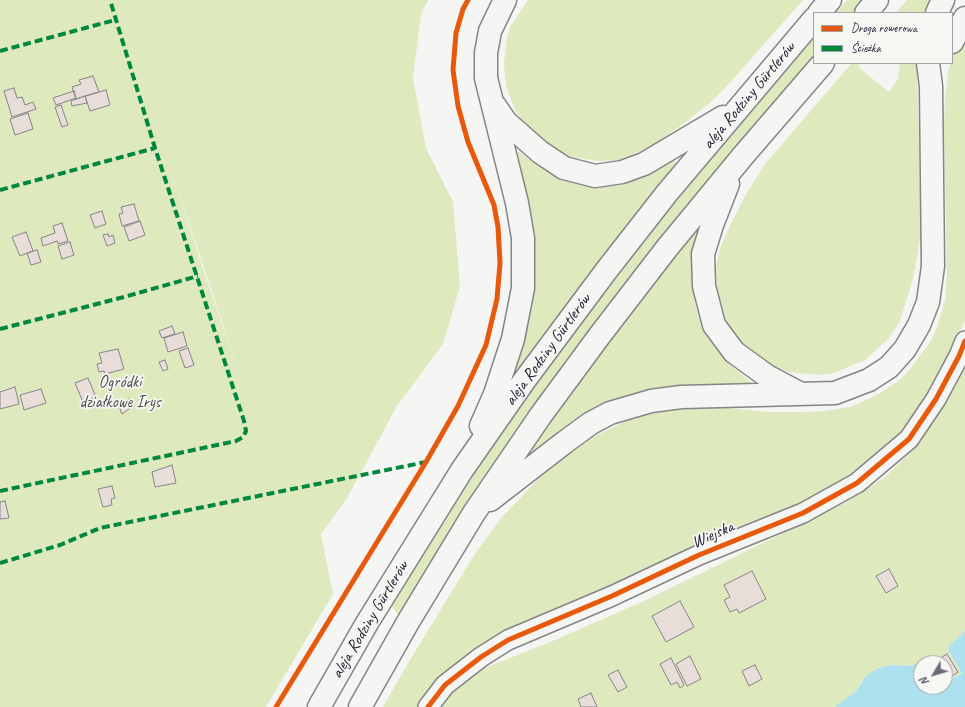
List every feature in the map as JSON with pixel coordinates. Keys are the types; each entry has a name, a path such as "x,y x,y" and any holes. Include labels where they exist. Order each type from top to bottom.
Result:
{"main road":[{"path":"462,470 495,394 513,339 523,288 523,238 517,203 486,78 486,53 490,31 505,0"},
{"path":"820,12 830,0"},
{"path":"867,12 877,0"},
{"path":"937,12 943,0"},
{"path":"957,0 965,10"},
{"path":"953,40 965,18"},
{"name":"aleja Rodziny Gürtlerów","path":"319,707 367,623 462,470 524,381 606,270 667,193 813,20"},
{"name":"aleja Rodziny Gürtlerów","path":"360,707 408,622 474,513 541,415 667,248 742,157 822,64"},
{"path":"474,513 591,423 610,414 652,401 682,396 802,395 835,393 869,380 888,367 905,349 919,325 928,302 933,266 931,86 928,64"},
{"path":"931,86 942,64"},
{"path":"491,102 506,122 540,152 564,168 595,176 622,172 644,164 739,107"},
{"path":"742,157 724,193 703,254 702,271 706,296 714,325 734,352 767,376 802,395"}],"street":[{"name":"Wiejska","path":"428,707 445,685 481,657 508,640 612,596 705,553 803,513 857,483 909,439 936,399 959,356 965,341"}],"green space":[{"name":"Ogródki działkowe Irys","path":"0,0 428,0 421,14 413,78 426,148 453,202 460,286 443,344 397,406 347,498 321,534 333,594 266,707 0,707","holes":["172,173 244,387 205,275"]},
{"path":"528,0 803,0 727,86 711,102 682,125 654,144 632,155 617,160 600,161 570,157 554,150 530,130 516,112 506,86 504,63 510,27"},
{"path":"847,0 864,0 853,12 837,12"},
{"path":"907,0 932,0 929,12 897,12"},
{"path":"813,39 813,58 660,238 557,374 469,503 399,615 390,605 428,543 532,387 604,290 676,200"},
{"path":"965,39 965,320 947,363 909,427 846,482 764,521 757,520 748,523 689,549 683,557 470,654 482,669 548,643 644,601 845,503 885,477 908,455 944,400 965,361 965,631 948,648 951,655 913,655 913,665 893,665 879,668 861,682 849,698 835,707 383,707 476,552 501,518 551,466 583,442 630,419 671,409 713,406 767,412 804,412 851,407 879,394 901,379 911,368 931,341 945,300 947,273 944,132 945,96 949,67 950,64 953,64 953,58 957,48"},
{"path":"851,64 860,65 858,67 889,92 898,79 900,64 917,64 921,233 914,275 900,321 888,339 865,360 834,373 818,375 789,372 773,366 741,345 729,329 717,298 716,266 720,248 745,196 765,164"},
{"path":"512,147 541,168 566,178 632,179 653,171 671,161 677,162 588,275 518,369 515,366 529,322 534,290 535,262 532,222"},
{"path":"701,225 692,278 695,304 699,319 711,342 726,361 754,385 701,386 533,452 532,447 637,302"},
{"path":"953,658 962,673 953,678"}],"water":[{"path":"965,631 965,707 835,707 855,692 867,675 879,668 893,665 913,665 913,695 953,695 953,678 962,673 953,658 953,655 951,655 949,652 948,647"}],"building":[{"path":"93,76 99,92 76,99 72,87 81,84 79,80"},
{"path":"14,88 17,98 22,97 25,105 33,102 36,109 12,117 4,91"},
{"path":"106,90 110,105 90,111 85,96"},
{"path":"74,91 76,98 56,105 53,98"},
{"path":"85,96 87,103 72,106 71,101"},
{"path":"61,105 68,125 62,127 55,107"},
{"path":"28,113 33,129 15,135 10,119"},
{"path":"134,204 139,221 122,226 119,214 123,213 121,207"},
{"path":"102,211 106,224 95,228 90,215"},
{"path":"140,221 145,235 129,241 124,227"},
{"path":"62,223 68,241 58,244 57,241 43,246 41,238 55,233 53,226"},
{"path":"26,232 33,251 20,256 12,237"},
{"path":"108,234 109,237 113,235 115,243 107,246 103,235"},
{"path":"70,242 74,255 62,259 58,246"},
{"path":"37,250 41,262 31,265 27,253"},
{"path":"172,326 175,334 162,338 159,331"},
{"path":"183,332 187,346 168,352 164,338"},
{"path":"188,348 194,365 185,368 179,351"},
{"path":"118,349 124,369 105,374 104,371 99,372 97,364 102,363 99,353"},
{"path":"165,360 168,369 163,371 159,362"},
{"path":"88,378 96,397 83,402 75,383"},
{"path":"15,387 19,404 0,409 0,392"},
{"path":"41,389 46,403 24,410 20,395"},
{"path":"129,399 132,407 122,414 118,404"},
{"path":"172,465 176,483 155,487 152,472"},
{"path":"112,486 115,498 111,499 112,505 103,507 98,489"},
{"path":"5,501 9,518 0,519 0,502"},
{"path":"889,569 898,586 886,593 876,576"},
{"path":"752,571 766,599 739,613 737,609 730,612 724,600 730,597 724,585"},
{"path":"680,601 694,627 666,642 652,616"},
{"path":"690,656 701,679 687,686 676,664"},
{"path":"671,658 684,685 680,688 677,682 671,685 660,664"},
{"path":"953,664 958,672 953,675"},
{"path":"755,665 762,679 749,686 742,671"},
{"path":"618,670 627,687 618,692 608,675"},
{"path":"591,693 597,707 581,707 578,699"}],"marked path":[{"path":"0,491 236,441 243,437 246,431 155,148 110,0"},
{"path":"0,51 115,20"},
{"path":"0,190 155,148"},
{"path":"0,329 198,276"},
{"path":"0,563 60,545 100,528 426,462"}],"cycle path":[{"path":"276,707 426,462 458,406 486,345 497,299 500,263 498,227 494,205 468,142 458,106 453,70 456,33 463,9 468,0"},
{"path":"428,707 445,685 481,657 508,640 612,596 699,555 803,513 857,483 909,439 936,399 959,356 965,341"}]}
